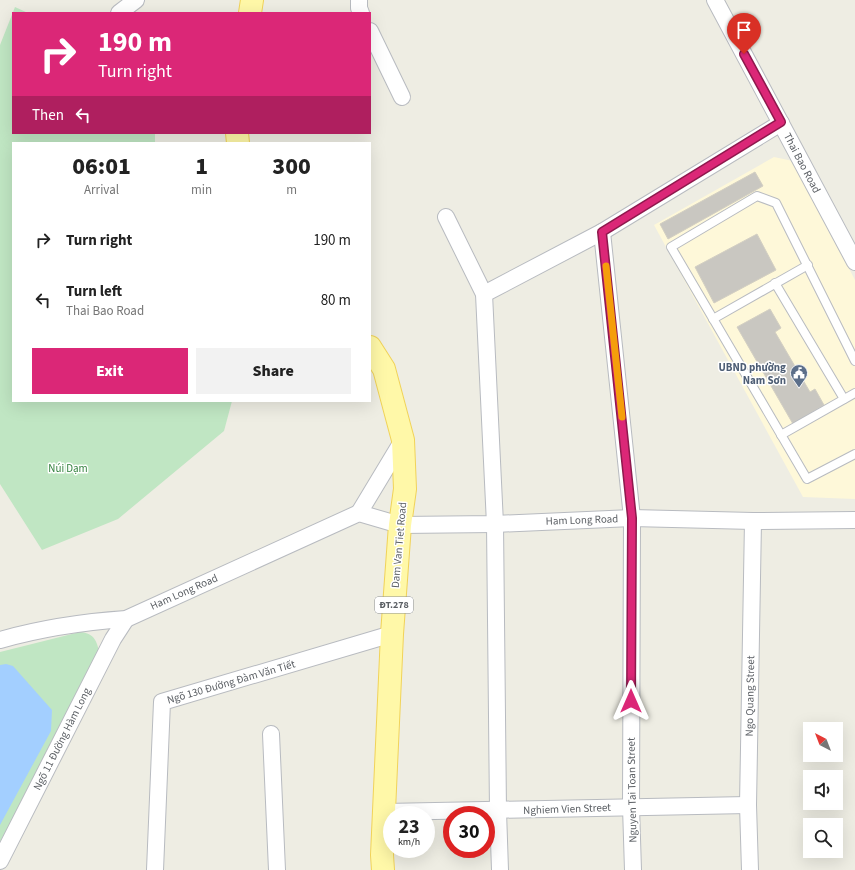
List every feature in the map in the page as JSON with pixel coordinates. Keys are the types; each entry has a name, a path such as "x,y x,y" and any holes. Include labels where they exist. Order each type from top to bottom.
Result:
{"main road":[{"path":"250,12 252,0"},
{"name":"Dam Van Tiet Road","path":"371,349 384,369 403,440 405,489 400,525 392,634 385,806"},
{"name":"Dam Van Tiet Road","path":"383,858 383,870"}],"street":[{"path":"120,12 136,0"},
{"path":"359,0 361,12"},
{"name":"Thai Bao Road","path":"715,0 855,262"},
{"path":"371,33 402,97"},
{"path":"484,294 602,232 781,122"},
{"path":"446,217 484,294 495,524 500,870"},
{"name":"Nguyen Tai Toan Street","path":"602,232 632,518 631,807 633,870"},
{"path":"359,513 403,440"},
{"name":"Ham Long Road","path":"0,640 59,626 126,618 359,513 400,525 495,524 632,518 753,521 855,520"},
{"name":"Ngo Quang Street","path":"750,870 748,805 753,521"},
{"name":"Ngõ 11 Đường Hàm Long","path":"0,861 113,639 126,618"},
{"name":"Ngõ 130 Đường Đàm Văn Tiết","path":"155,870 162,702 392,634"},
{"path":"271,734 277,870"},
{"name":"Nghiem Vien Street","path":"435,812 748,805"}],"lane":[{"path":"855,361 776,203 757,196 671,247 807,479 855,454"},
{"path":"713,318 808,265"},
{"path":"775,283 844,399"},
{"path":"781,435 855,393"}],"shaded area":[{"name":"UBND phường Nam Sơn","path":"774,157 793,161 855,280 855,499 803,497 654,225"}],"green space":[{"name":"Núi Dạm","path":"15,7 26,12 13,12"},
{"name":"Núi Dạm","path":"12,15 12,134 155,134 155,142 12,142 12,402 232,402 224,431 118,519 42,550 0,484 0,45"},
{"path":"80,632 92,636 98,646 100,655 0,842 0,652"}],"water":[{"path":"6,664 13,666 52,710 51,731 0,825 0,665"}],"building":[{"path":"755,172 763,186 668,239 660,224"},
{"path":"757,234 776,270 714,303 695,267"},
{"path":"770,309 781,328 775,332 810,392 815,389 824,405 793,424 737,327"}],"slow traffic":[{"path":"606,266 622,417"}],"place":[{"name":"UBND phường Nam Sơn","path":"799,388"}],"route":[{"path":"631,701 632,518 602,232 781,122 744,54"}]}
